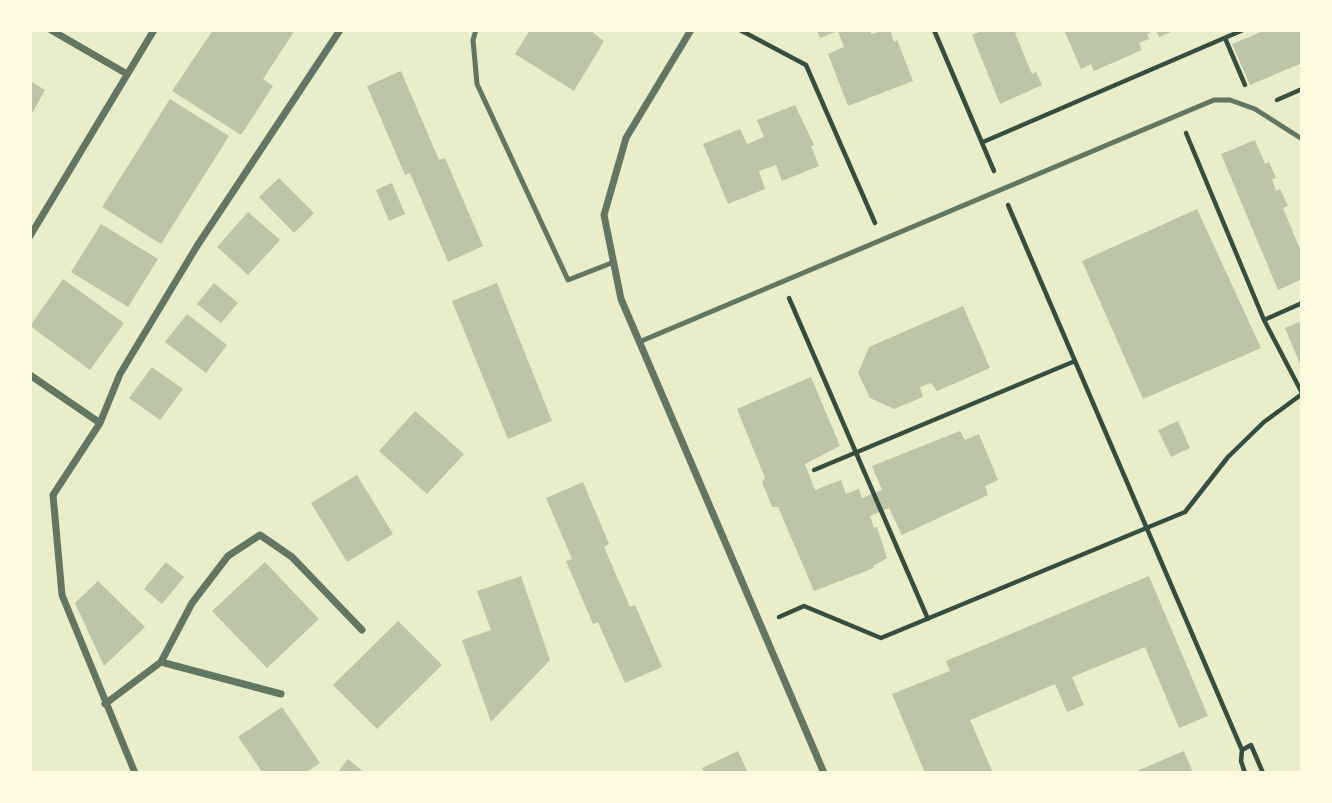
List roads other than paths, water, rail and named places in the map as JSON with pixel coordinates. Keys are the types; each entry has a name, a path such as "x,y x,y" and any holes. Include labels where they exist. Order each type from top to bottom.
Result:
{"street":[{"path":"51,30 127,74"},
{"path":"30,236 154,30"},
{"path":"135,773 62,595 53,495 100,423 120,374 197,246 340,30"},
{"path":"691,30 626,138 604,215 621,299 824,773"},
{"path":"30,375 100,423"},
{"path":"105,704 161,662 192,603 228,556 260,535 292,557 362,630"},
{"path":"161,662 281,695"}],"lane":[{"path":"476,30 473,40 477,84 568,280 614,262"},
{"path":"639,342 1214,100 1230,100 1255,109 1302,139"}]}
